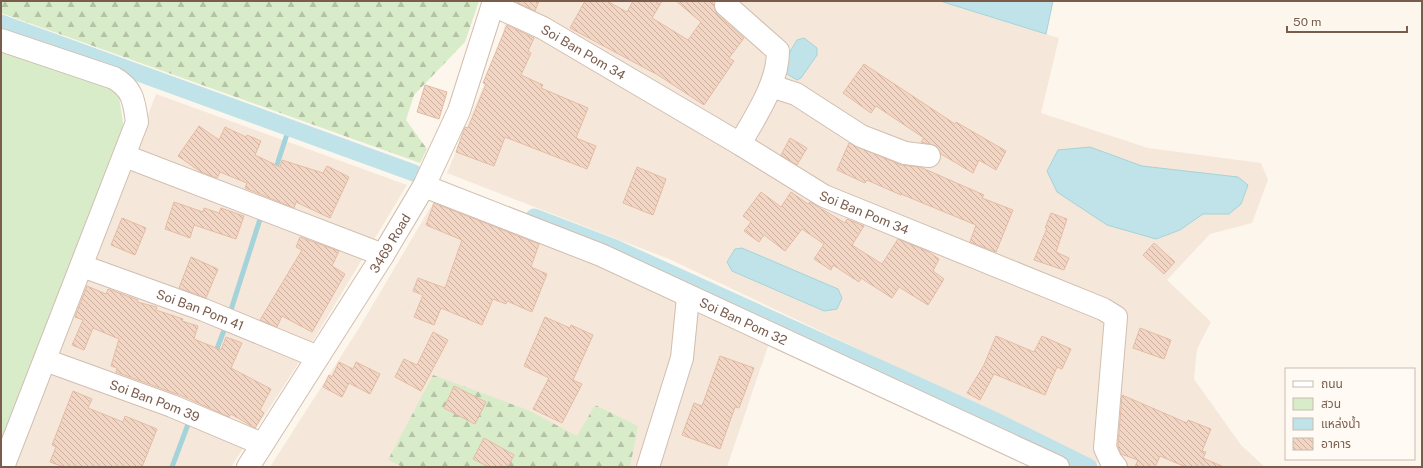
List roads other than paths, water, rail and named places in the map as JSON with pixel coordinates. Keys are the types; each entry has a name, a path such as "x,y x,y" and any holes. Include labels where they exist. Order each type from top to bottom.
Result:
{"street":[{"name":"Soi Ban Pom 34","path":"494,3 543,28 740,144 824,196 1103,309 1116,317 1105,448 1111,462 1116,467"},
{"name":"3469 Road","path":"248,467 384,255 424,186 459,111 494,3"},
{"path":"726,5 778,51 778,59 771,86 740,144"},
{"path":"1,40 114,78 125,85 134,102 137,122 3,467"},
{"path":"771,86 796,94 860,136 905,153 929,156"},
{"path":"125,156 384,255"},
{"name":"Soi Ban Pom 32","path":"424,186 601,255 688,297 1058,467"},
{"name":"Soi Ban Pom 41","path":"82,266 204,310 318,357"},
{"path":"648,467 682,358 688,297"},
{"name":"Soi Ban Pom 39","path":"45,360 172,406 262,444"}],"water":[{"path":"940,1 1053,1 1046,34"},
{"path":"804,38 817,48 817,55 801,78 797,80 782,71 782,65 797,40"},
{"path":"1090,147 1142,166 1238,177 1248,185 1241,204 1229,214 1203,214 1180,230 1156,239 1107,225 1057,192 1047,171 1058,150"},
{"path":"742,248 838,289 842,298 837,309 824,311 732,271 727,262 735,249"}],"waterway":[{"path":"1,23 414,173"},
{"path":"275,171 289,128"},
{"path":"230,313 262,213"},
{"path":"534,217 615,248 996,421 1089,467"},
{"path":"215,354 226,325"},
{"path":"172,467 190,419"}]}
